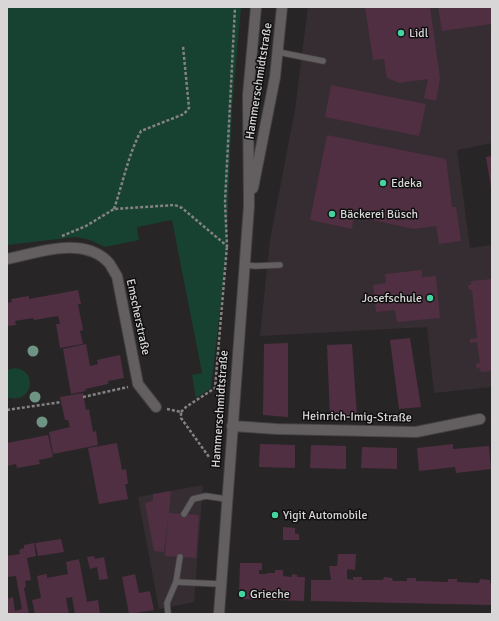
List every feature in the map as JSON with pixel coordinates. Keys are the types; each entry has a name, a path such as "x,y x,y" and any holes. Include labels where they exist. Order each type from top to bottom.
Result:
{"main road":[{"name":"Hammerschmidtstraße","path":"219,614 226,499 249,206 248,95 256,7"},
{"name":"Hammerschmidtstraße","path":"249,206 264,135 278,52 282,7"},
{"name":"Emscherstraße","path":"7,259 63,248 76,248 89,250 109,263 117,276 138,384 156,407"},
{"name":"Heinrich-Imig-Straße","path":"232,426 277,429 416,432 480,419"}],"lane":[{"path":"278,52 323,61"},
{"path":"245,265 255,266 280,264"},
{"path":"184,514 192,499 206,496 226,499"},
{"path":"168,614 167,603 176,582 180,557"},
{"path":"176,582 220,584"}],"path":[{"path":"209,457 181,418 181,412 186,407 215,388 227,246 225,202 235,7"},
{"path":"114,209 124,179 131,150 141,130 184,114 189,108 183,46"},
{"path":"57,238 86,226 114,209 175,205 182,208 227,246"},
{"path":"84,397 138,384"},
{"path":"7,410 61,402"},
{"path":"156,407 181,412"}],"shaded area":[{"path":"308,7 492,7 492,143 457,150 470,248 492,245 492,387 434,393 427,327 260,336 270,240 295,110"},
{"path":"203,485 194,602 159,609 138,497"}],"green space":[{"path":"7,7 241,7 232,107 226,258 211,388 196,398 192,375 202,373 172,220 137,227 139,240 105,247 90,240 76,237 7,245"},
{"path":"15,368 23,370 28,375 30,381 29,387 27,393 22,397 7,397 7,370"}],"building":[{"name":"Lidl","path":"365,7 430,7 440,78 436,101 424,98 428,79 399,83 387,78 384,59 373,60"},
{"path":"438,7 492,7 492,24 442,31"},
{"path":"331,85 426,104 419,136 325,117"},
{"name":"Edeka","path":"327,135 446,159 452,207 456,207 461,241 439,244 436,226 414,229 354,216 352,229 310,220"},
{"path":"492,156 492,188 491,188 486,157"},
{"path":"422,270 422,277 436,276 440,318 397,322 395,310 376,312 373,285 386,283 385,274"},
{"path":"492,279 492,371 481,372 480,368 477,369 476,364 480,363 477,342 470,343 470,339 477,338 472,290 469,290 468,285 471,285 471,281"},
{"path":"78,290 81,304 78,304 83,330 80,331 83,344 60,348 56,324 60,324 58,316 34,320 33,318 15,321 16,325 7,326 7,303 12,302 11,299 29,296 29,299"},
{"path":"410,338 421,407 399,409 390,340"},
{"path":"288,343 288,417 263,415 264,344"},
{"path":"86,344 90,366 98,364 97,360 120,355 124,378 108,381 108,384 71,394 63,349"},
{"path":"352,344 357,416 330,416 327,345"},
{"path":"83,393 86,410 89,409 93,432 96,431 98,445 53,454 49,432 70,427 68,420 65,420 60,397"},
{"path":"48,435 53,457 39,460 40,464 17,468 16,464 7,466 7,443"},
{"path":"117,443 122,470 126,469 128,484 125,484 128,499 99,504 88,448"},
{"path":"260,444 295,445 295,468 259,467"},
{"path":"453,444 453,449 489,446 491,469 456,473 455,467 419,471 417,448"},
{"path":"311,445 346,446 346,469 310,468"},
{"path":"362,447 397,448 397,469 361,468"},
{"path":"171,491 169,513 199,515 196,558 165,556 168,519 164,552 154,551 145,503 153,501 153,494"},
{"path":"283,527 295,528 295,534 299,534 299,540 283,540"},
{"path":"61,539 64,552 38,556 35,543"},
{"path":"34,543 36,556 27,558 31,580 25,581 26,587 24,588 29,614 7,614 7,599 13,597 15,611 22,609 16,576 7,577 7,556 20,554 19,550 24,548 24,545"},
{"path":"338,554 356,554 355,570 347,569 347,579 353,580 353,577 362,577 362,580 383,580 384,577 392,578 393,581 407,581 407,578 416,578 416,581 448,582 448,579 457,579 457,582 479,583 480,579 490,580 490,583 492,583 492,605 311,601 311,580 331,580 329,566 337,566"},
{"path":"94,556 95,559 104,557 108,579 99,580 97,567 90,569 87,557"},
{"path":"79,559 87,602 98,600 100,614 75,614 72,597 66,598 69,614 35,614 32,600 41,598 37,576 47,574 47,578 68,574 66,562"},
{"path":"240,563 262,563 262,570 259,570 259,574 275,573 275,570 283,570 283,576 292,577 292,574 297,575 297,577 305,577 304,601 243,599 239,595"},
{"path":"135,574 139,593 150,591 154,610 129,614 122,577"}],"place":[{"name":"Lidl","path":"401,33"},
{"name":"Edeka","path":"383,183"},
{"name":"Bäckerei Büsch","path":"332,214"},
{"name":"Josefschule","path":"430,298"},
{"name":"Yigit Automobile","path":"275,515"},
{"name":"Grieche","path":"242,594"}]}
